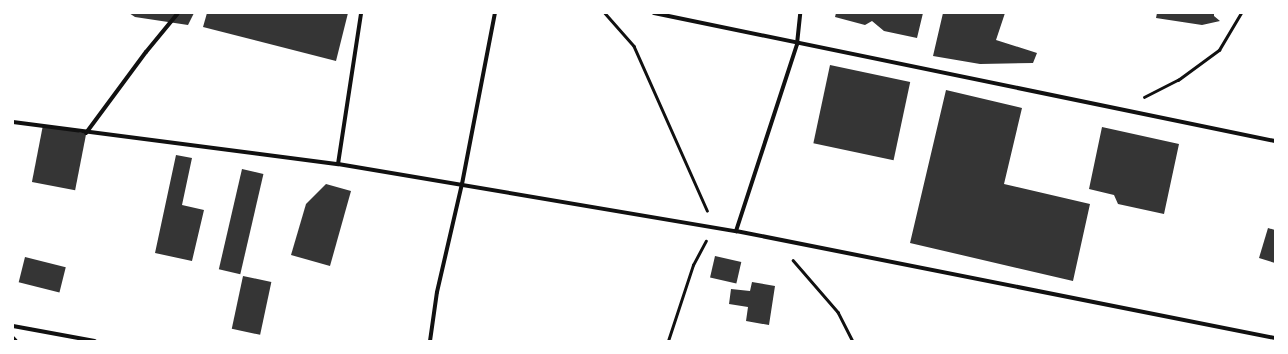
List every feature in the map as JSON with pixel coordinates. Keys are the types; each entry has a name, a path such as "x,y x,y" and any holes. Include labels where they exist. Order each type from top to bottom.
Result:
{"street":[{"path":"86,132 146,52 178,13"},
{"path":"338,164 361,13"},
{"path":"430,341 437,292 462,184 495,13"},
{"path":"654,13 797,44 1275,141"},
{"path":"736,230 797,44 800,13"},
{"path":"13,122 338,164 736,230 1275,338"},
{"path":"13,326 95,341"},
{"path":"13,338 16,341"}],"path":[{"path":"605,13 634,46 714,227 693,265 668,341"},
{"path":"1118,109 1178,80 1219,50 1241,13"},
{"path":"788,258 794,261 838,312 853,341"}],"building":[{"path":"129,13 194,13 188,25 135,17"},
{"path":"207,13 348,13 336,61 203,27"},
{"path":"836,13 923,13 917,38 884,31 872,21 865,25 835,17"},
{"path":"943,13 1005,13 996,40 1037,53 1033,63 980,64 933,56"},
{"path":"1157,13 1214,13 1214,16 1220,21 1202,25 1156,18"},
{"path":"830,65 910,82 894,160 813,143"},
{"path":"946,90 1022,108 1004,184 1090,204 1073,281 910,243"},
{"path":"43,125 86,133 75,190 32,182"},
{"path":"1102,127 1179,144 1164,214 1118,204 1114,195 1089,189"},
{"path":"176,155 192,158 182,205 204,210 192,261 155,253"},
{"path":"242,169 263,174 240,274 219,269"},
{"path":"326,184 351,191 330,266 291,255 306,204"},
{"path":"1268,228 1275,230 1275,263 1259,258"},
{"path":"715,256 741,262 736,284 710,277"},
{"path":"25,257 66,267 59,292 19,282"},
{"path":"243,276 271,282 260,335 232,329"},
{"path":"752,282 775,286 769,325 746,321 748,307 729,304 731,289 750,291"}]}
